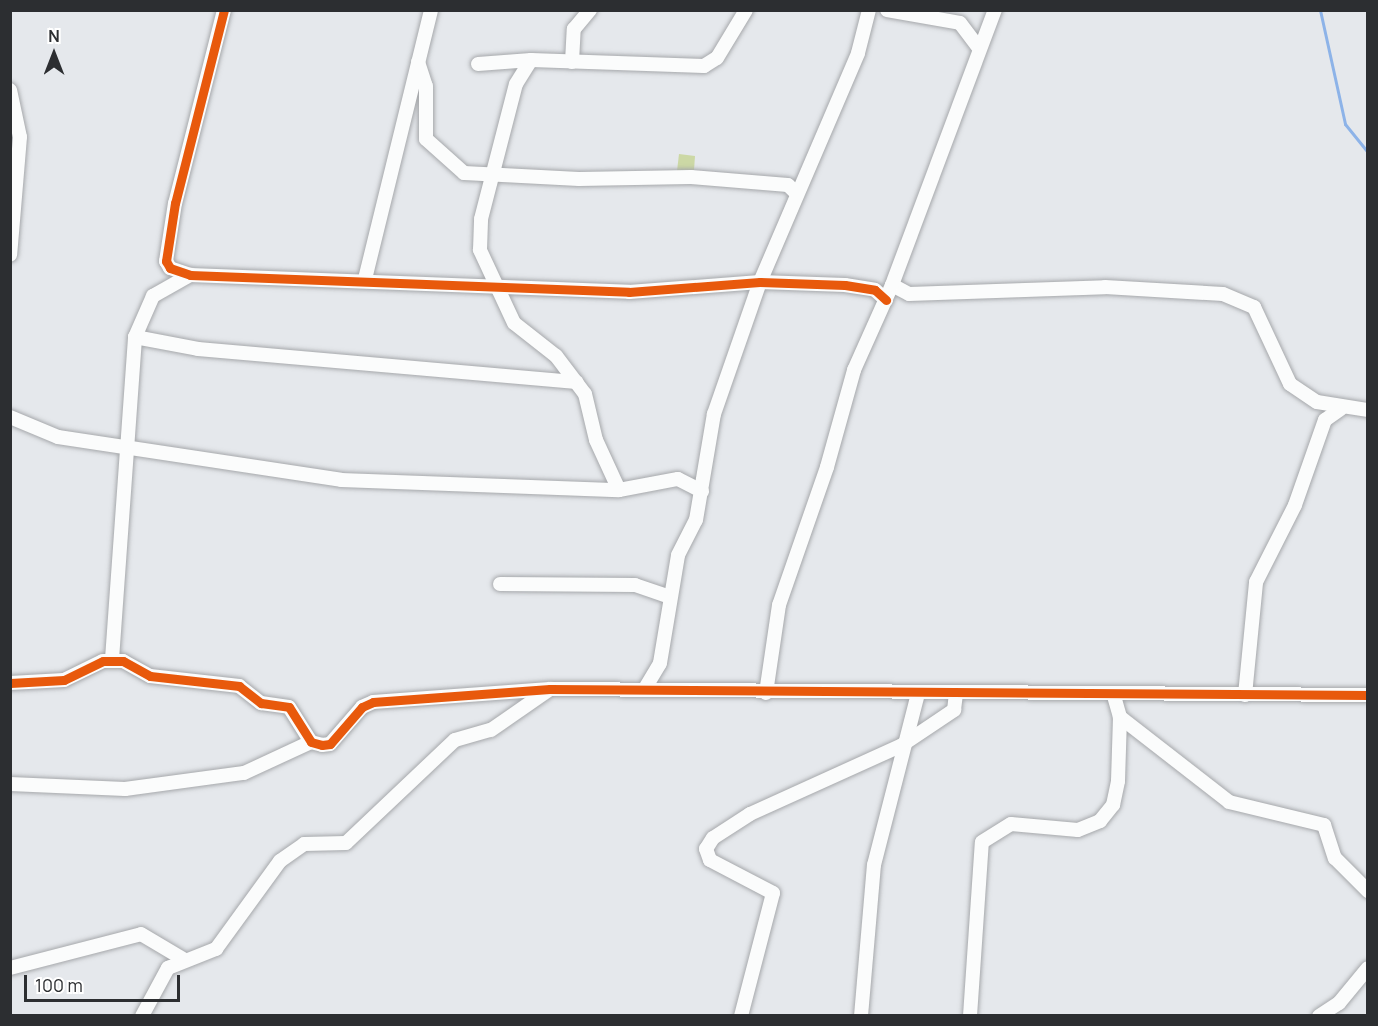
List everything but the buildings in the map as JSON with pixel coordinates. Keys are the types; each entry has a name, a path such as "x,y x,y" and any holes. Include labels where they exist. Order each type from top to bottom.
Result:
{"street":[{"path":"224,10 167,244 170,268 190,275 365,279 498,289 629,292 760,282 861,286 886,300"},
{"path":"365,279 431,10"},
{"path":"572,62 574,29 590,10"},
{"path":"478,64 531,60 704,66 717,58 746,10"},
{"path":"644,690 660,663 669,597 678,555 696,520 714,414 760,282 796,193 835,112 869,10"},
{"path":"887,10 960,23 979,48"},
{"path":"766,693 779,605 827,467 854,370 892,285 995,10"},
{"path":"531,60 516,84 495,173 481,219 480,250 514,323 556,356 577,382 618,490"},
{"path":"418,62 426,86 426,139 464,173 579,179 691,177 788,185 796,193"},
{"path":"10,90 20,137 10,255"},
{"path":"112,659 124,443 135,337 153,297 190,275"},
{"path":"892,285 909,294 1105,287 1223,294 1254,307 1290,384 1317,402 1341,409 1368,410"},
{"path":"135,337 198,350 577,382"},
{"path":"1317,402 1324,420"},
{"path":"1245,695 1256,582 1295,505 1324,420 1341,409"},
{"path":"10,417 37,433 124,443 141,451 340,480 618,490 678,479 702,491"},
{"path":"500,584 635,585 669,597"},
{"path":"10,683 64,680 112,659 150,676 239,686 261,703 294,711 311,742"},
{"path":"10,784 125,789 244,773 311,742 330,744 362,707 373,702 550,689 1114,696 1368,695"},
{"path":"142,1016 162,975 183,959 216,949 280,861 304,844 346,843 454,740 491,730 550,689"},
{"path":"861,1016 874,865 902,745 918,694"},
{"path":"741,1016 773,893 719,868 706,849 713,838 750,814 902,745 954,710 956,694"},
{"path":"970,1016 982,842 1011,824 1078,830 1100,821 1113,805 1118,781 1120,717 1114,696"},
{"path":"1120,717 1229,802 1324,825 1335,858 1368,891"},
{"path":"10,968 141,934 183,959"},
{"path":"1320,1016 1339,1004 1368,968"}],"green space":[{"path":"679,154 695,156 694,170 677,171"}],"waterway":[{"path":"1320,10 1345,124 1368,152"}],"cycle path":[{"path":"224,10 175,203 166,261 170,268 190,275 629,292 760,282 845,285 875,290 886,300"},
{"path":"10,683 64,680 103,661 123,661 150,676 239,686 261,703 289,707 311,742 322,745 330,744 362,707 373,702 550,689 1368,695"}]}
